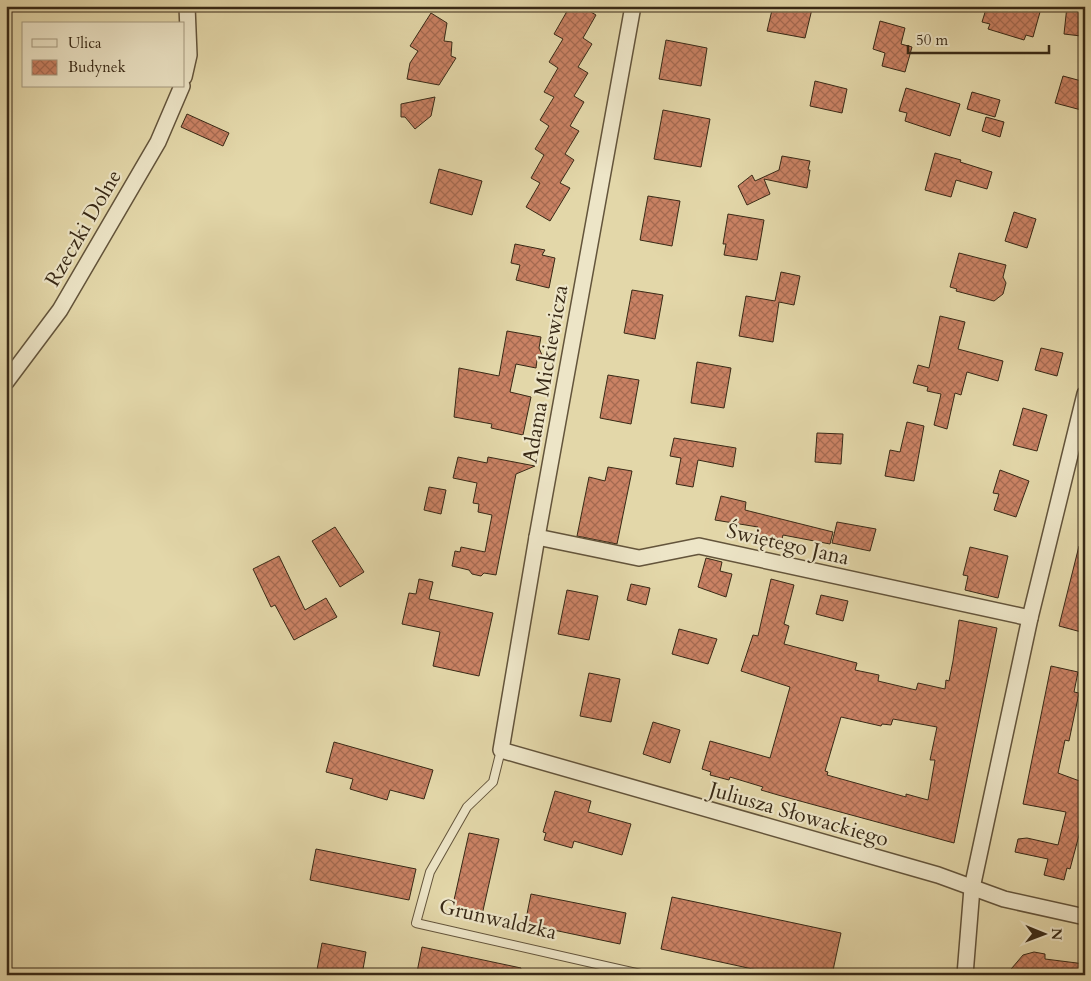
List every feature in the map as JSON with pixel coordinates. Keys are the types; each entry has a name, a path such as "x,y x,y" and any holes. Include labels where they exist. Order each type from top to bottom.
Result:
{"street":[{"path":"185,73 189,55 187,6"},
{"name":"Adama Mickiewicza","path":"501,750 536,537 633,6"},
{"name":"Rzeczki Dolne","path":"6,382 60,310 158,142 181,88"},
{"path":"965,975 972,888 1030,618 1085,394"},
{"name":"Świętego Jana","path":"536,537 639,558 699,546 1030,618"},
{"name":"Juliusza Słowackiego","path":"501,750 938,876 1004,900 1085,916"}],"lane":[{"name":"Grunwaldzka","path":"501,750 493,782 468,807 430,872 416,922 646,975"}],"building":[{"path":"570,6 581,6 596,15 583,38 592,44 578,67 588,73 574,96 584,102 570,126 579,131 565,154 574,160 560,183 570,188 550,221 526,207 540,183 531,178 544,155 535,149 549,126 540,120 554,97 544,92 558,68 549,62 563,39 554,34"},
{"path":"773,6 801,6 812,9 805,38 767,31"},
{"path":"987,6 1020,6 1040,12 1033,37 1026,35 1024,40 988,29 990,24 982,22"},
{"path":"1067,6 1085,6 1081,36 1064,34"},
{"path":"431,13 447,23 444,41 452,42 451,56 456,58 439,85 407,79 410,63 418,51 410,46"},
{"path":"880,21 905,28 901,44 912,47 905,72 882,66 885,53 873,49"},
{"path":"666,40 707,48 701,86 659,79"},
{"path":"1063,76 1085,82 1085,111 1055,103"},
{"path":"815,81 847,89 842,113 810,106"},
{"path":"906,88 960,104 950,136 905,121 907,113 899,111"},
{"path":"972,92 1000,100 995,117 967,109"},
{"path":"435,97 431,116 415,129 405,117 401,117 401,104"},
{"path":"663,110 710,119 701,167 654,159"},
{"path":"187,114 229,133 223,146 181,127"},
{"path":"986,117 1004,122 1000,137 982,131"},
{"path":"935,153 961,160 960,162 992,172 987,189 956,180 951,197 925,190"},
{"path":"782,156 810,161 807,188 764,179 770,194 747,205 738,186 752,175 755,181 779,170"},
{"path":"439,169 482,181 472,215 430,203"},
{"path":"648,196 680,201 672,246 640,240"},
{"path":"1014,212 1036,219 1027,248 1005,241"},
{"path":"728,214 764,220 757,260 724,255 726,244 723,244"},
{"path":"515,244 545,250 542,255 555,258 549,288 516,280 520,265 511,263"},
{"path":"959,253 1006,265 1003,277 1006,283 1003,294 994,301 956,291 957,289 950,287"},
{"path":"781,272 800,276 794,305 779,302 773,342 739,336 746,296 775,301"},
{"path":"632,290 663,295 655,339 624,333"},
{"path":"940,316 965,322 958,349 1003,361 998,381 967,372 961,395 955,393 947,429 934,425 941,394 927,391 928,387 913,383 918,365 929,368"},
{"path":"507,331 541,337 539,348 542,355 537,360 536,368 516,364 510,392 531,397 523,435 491,428 492,424 454,417 459,368 499,376"},
{"path":"1041,348 1063,353 1057,376 1035,370"},
{"path":"697,362 731,368 724,408 691,403"},
{"path":"608,375 639,380 631,424 600,418"},
{"path":"1023,408 1047,415 1037,451 1013,445"},
{"path":"907,422 924,426 914,481 885,476 890,450 900,452"},
{"path":"817,433 843,434 841,464 815,462"},
{"path":"674,438 736,448 733,467 698,460 693,487 676,484 681,458 670,456"},
{"path":"458,457 487,463 488,457 535,466 516,474 496,575 484,573 481,576 472,574 469,570 452,566 455,551 460,552 461,547 485,552 492,515 478,512 479,504 473,503 477,483 453,478"},
{"path":"608,467 632,471 617,544 577,536 589,477 605,481"},
{"path":"1000,470 1029,481 1016,517 994,510 999,494 993,493"},
{"path":"429,487 446,490 441,514 424,510"},
{"path":"721,496 746,502 745,510 833,532 830,544 783,535 781,543 756,537 758,527 715,520"},
{"path":"837,522 876,529 870,551 832,543"},
{"path":"335,527 364,572 340,587 312,541"},
{"path":"1079,546 1085,546 1085,633 1059,626"},
{"path":"970,547 1008,556 998,598 965,590 968,576 963,575"},
{"path":"279,556 305,610 326,598 337,617 294,640 275,605 271,607 253,569"},
{"path":"706,558 722,562 720,571 732,574 726,597 698,587"},
{"path":"419,579 433,582 429,599 493,613 479,676 433,666 440,632 402,624 409,593 416,594"},
{"path":"771,579 794,585 784,624 789,626 784,644 857,663 855,670 879,675 878,681 916,690 918,683 945,689 946,680 949,681 959,620 997,628 954,843 778,795 761,790 763,787 730,777 729,780 710,775 711,772 702,769 710,741 770,758 790,687 741,671 753,635 758,636","holes":["841,717 881,726 882,724 891,725 893,719 937,727 930,760 935,760 928,800 906,794 906,797 827,775 828,772 825,771"]},
{"path":"631,584 650,588 646,605 627,600"},
{"path":"567,590 598,596 589,640 558,634"},
{"path":"821,595 848,601 843,621 816,614"},
{"path":"679,629 717,639 708,664 672,654"},
{"path":"1051,666 1078,672 1074,692 1079,693 1069,741 1065,740 1058,773 1085,783 1085,813 1070,869 1067,868 1064,880 1044,875 1048,859 1015,852 1018,839 1027,838 1058,845 1066,812 1023,804"},
{"path":"589,673 620,679 611,722 580,716"},
{"path":"653,722 680,730 670,763 643,754"},
{"path":"334,742 433,770 424,799 390,790 387,800 350,789 353,779 326,772"},
{"path":"555,791 591,801 588,812 631,824 622,855 574,841 572,848 544,840 546,833 543,832"},
{"path":"469,833 499,839 482,915 452,909"},
{"path":"316,849 416,869 409,900 310,880"},
{"path":"531,894 626,913 620,944 525,924"},
{"path":"672,897 841,933 832,975 780,975 661,949"},
{"path":"322,943 366,952 362,975 316,975"},
{"path":"422,947 521,968 520,975 429,975 417,972"},
{"path":"1034,952 1045,954 1045,959 1085,964 1085,975 1006,975 1023,955"}]}
